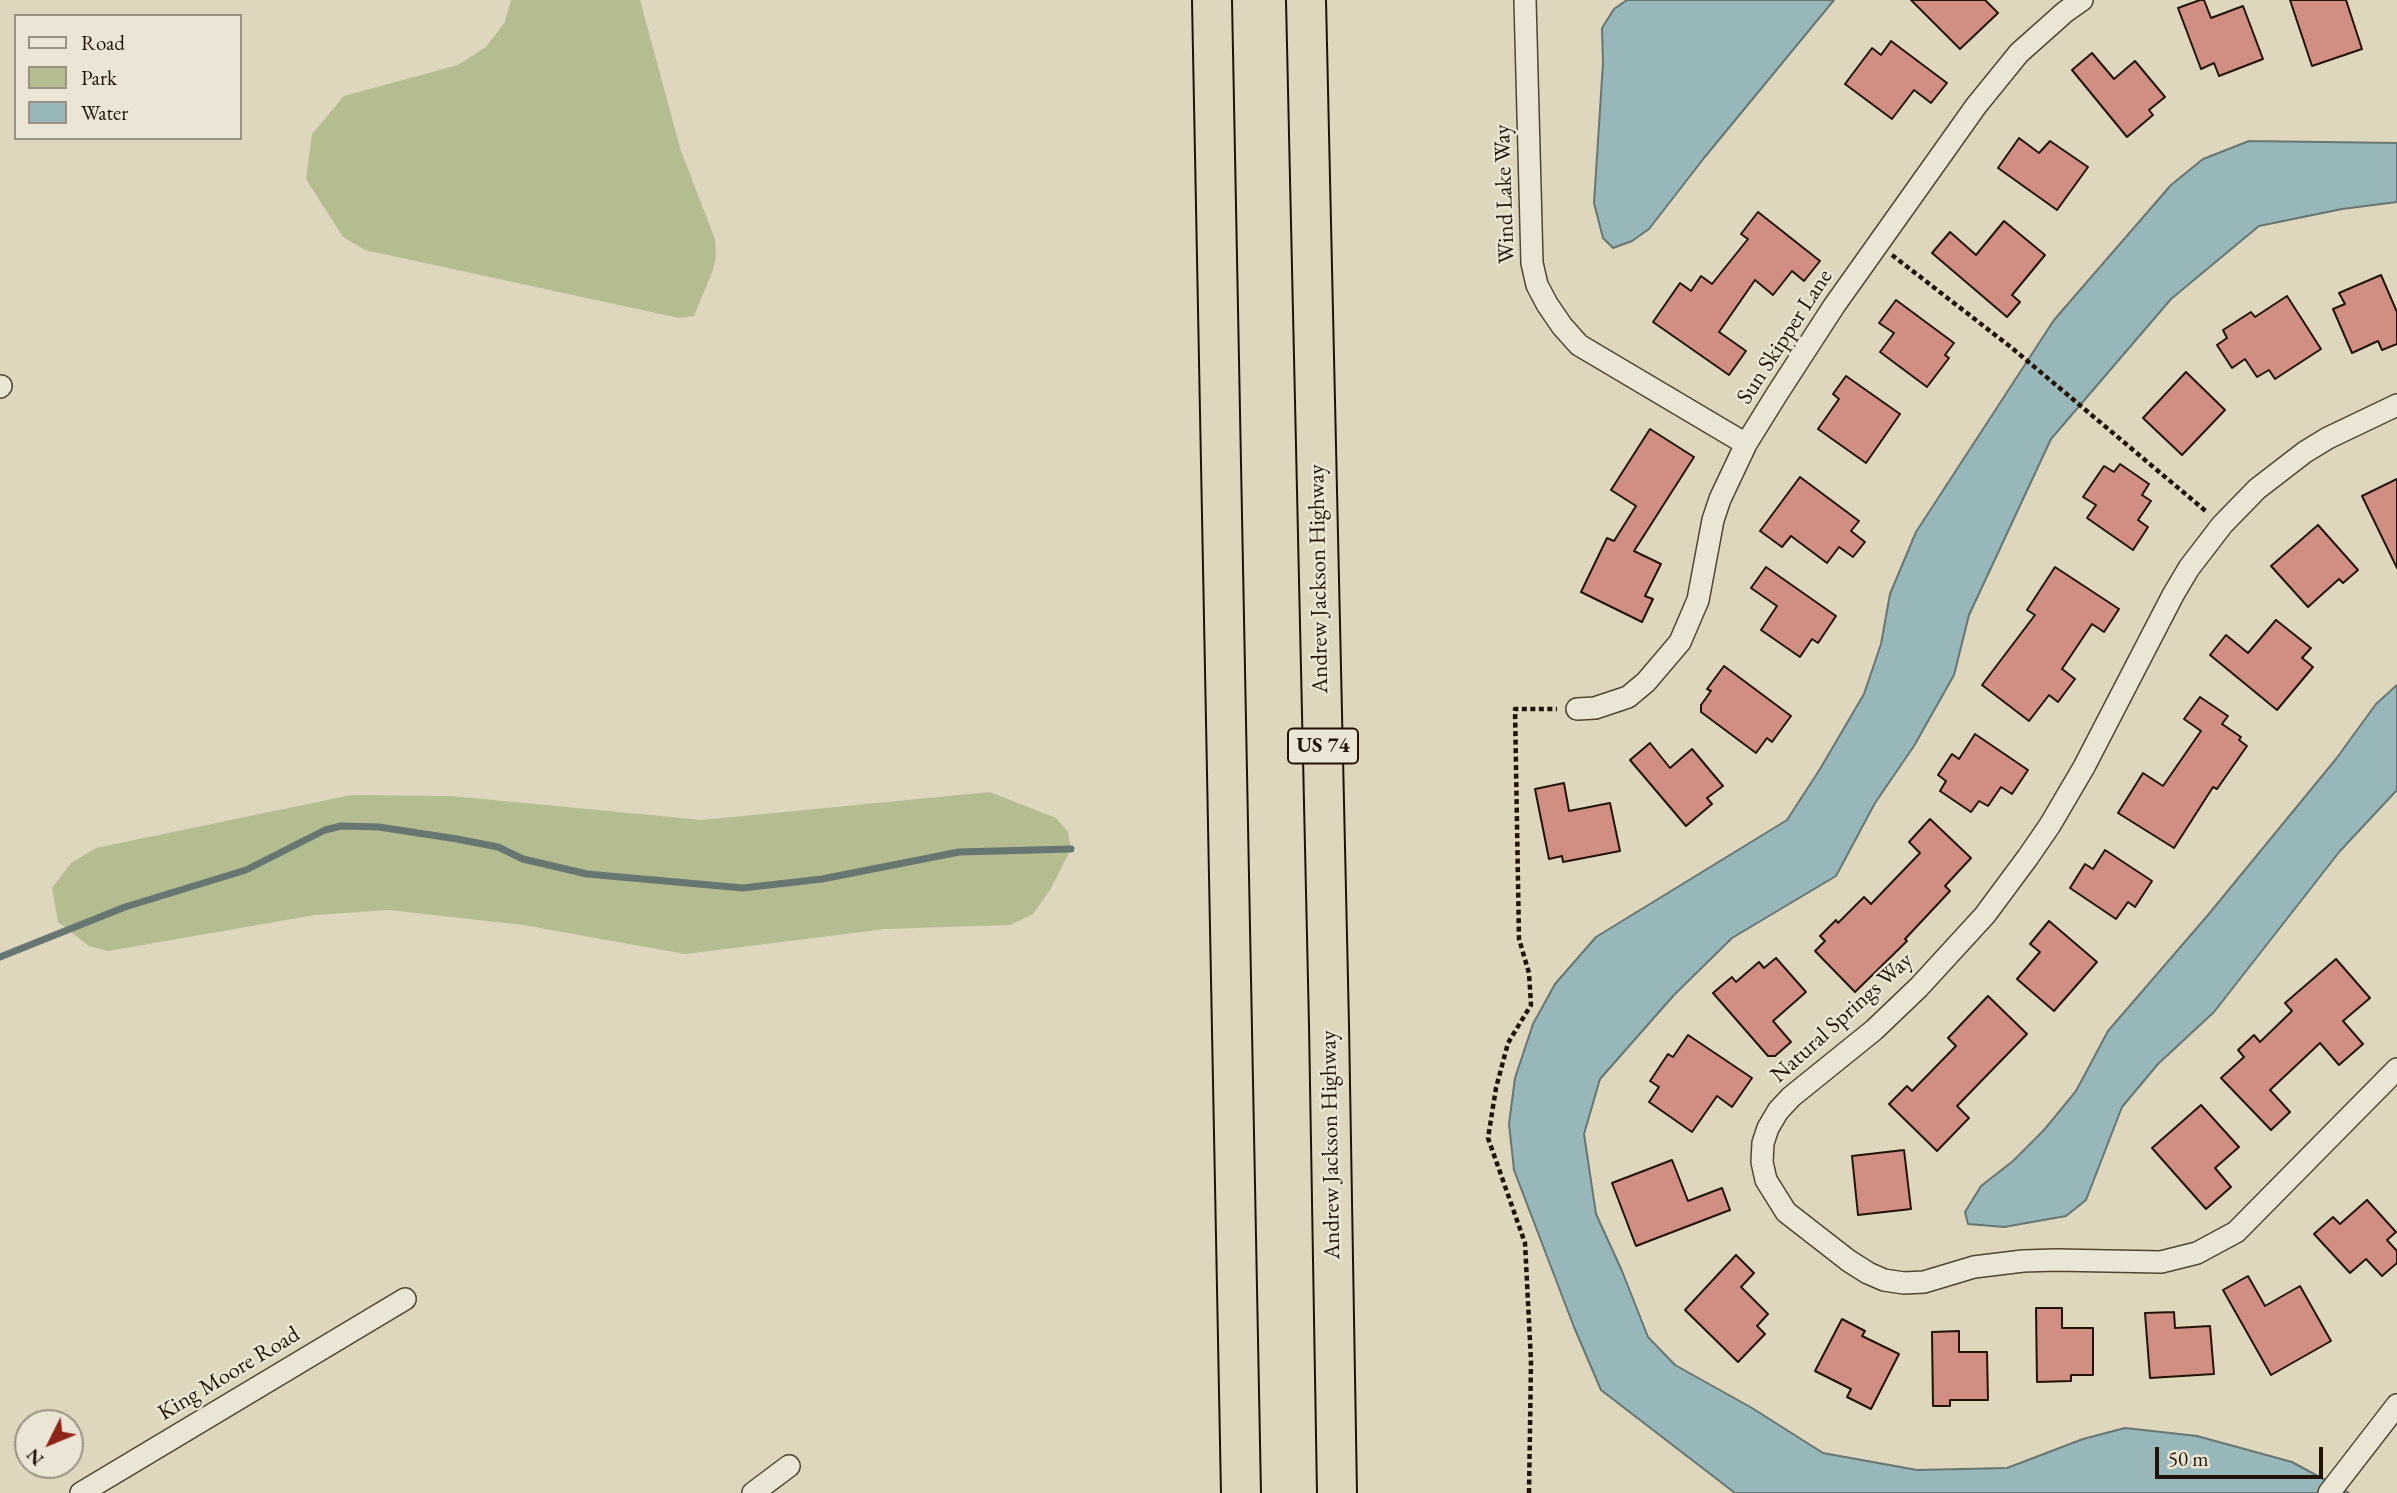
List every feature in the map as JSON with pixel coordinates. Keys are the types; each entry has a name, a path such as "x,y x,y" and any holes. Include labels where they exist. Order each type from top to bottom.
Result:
{"highway":[{"path":"1212,0 1241,1493"},
{"name":"Andrew Jackson Highway","path":"1306,0 1337,1493"}],"street":[{"name":"Wind Lake Way","path":"1525,0 1532,263 1537,285 1562,326 1579,345 1746,444"},
{"name":"Sun Skipper Lane","path":"1577,709 1595,708 1628,697 1646,682 1680,642 1698,600 1713,520 1746,444 1834,306 1998,78 2039,33 2082,0"},
{"name":"Natural Springs Way","path":"2397,405 2305,452 2257,489 2222,525 2200,552 2173,595 2084,766 2028,857 1985,915 1919,987 1874,1030 1777,1111 1763,1143 1762,1162 1766,1180 1786,1212 1849,1261 1884,1280 1924,1282 1974,1267 2023,1261 2056,1259 2161,1262 2180,1259 2218,1243 2250,1220 2326,1138 2397,1069"},
{"name":"King Moore Road","path":"80,1493 405,1299"},
{"path":"2329,1493 2397,1405"},
{"path":"753,1493 789,1466"}],"path":[{"path":"1879,245 2012,348 2222,525"},
{"path":"1529,1493 1531,1362 1525,1243 1488,1138 1496,1088 1508,1043 1531,1005 1529,973 1519,939 1515,709 1577,709"}],"green space":[{"path":"511,0 640,0 681,151 715,239 713,270 694,316 679,318 365,250 343,237 306,179 312,134 344,96 458,65 486,47 505,22"},
{"path":"990,792 1056,818 1068,832 1071,849 1050,890 1033,914 1010,925 885,929 685,954 523,925 389,910 315,915 108,951 89,946 58,922 52,888 71,863 96,848 351,795 451,796 702,820"}],"water":[{"path":"1627,0 1834,0 1649,229 1632,241 1613,248 1603,238 1594,203 1603,63 1602,28 1614,9"},
{"path":"2249,141 2397,143 2397,202 2342,209 2259,226 2171,299 2051,439 1969,615 1954,675 1914,746 1875,803 1836,876 1732,938 1674,995 1600,1079 1584,1134 1596,1214 1648,1337 1675,1365 1752,1408 1823,1453 1917,1470 2007,1468 2083,1439 2125,1428 2197,1436 2292,1462 2349,1493 1735,1493 1601,1390 1514,1170 1509,1124 1515,1078 1533,1024 1555,984 1596,937 1787,820 1864,694 1881,644 1890,594 1916,532 2054,320 2171,185 2203,159"},
{"path":"2397,685 2397,790 2340,851 2214,1012 2158,1064 2122,1107 2086,1200 2066,1216 2004,1227 1968,1224 1965,1212 1981,1186 2013,1161 2044,1130 2076,1091 2108,1031 2208,915 2336,759 2376,704"}],"building":[{"path":"1911,0 1985,0 1998,13 1960,49"},
{"path":"2204,0 2211,18 2243,6 2263,59 2219,76 2214,63 2201,69 2178,8"},
{"path":"2290,0 2346,0 2362,49 2312,66"},
{"path":"1891,41 1947,83 1931,103 1914,90 1892,119 1845,84 1872,48 1881,55"},
{"path":"2092,53 2114,79 2135,61 2165,97 2149,110 2153,115 2127,137 2072,70"},
{"path":"2019,138 2039,153 2050,141 2088,167 2057,210 1998,168"},
{"path":"1758,212 1820,261 1804,281 1792,271 1773,295 1755,280 1719,332 1746,351 1729,375 1653,322 1680,283 1691,291 1701,276 1712,284 1748,239 1741,234"},
{"path":"2004,221 2045,255 2012,295 2020,302 2007,317 1932,253 1950,232 1976,255"},
{"path":"2381,275 2397,312 2397,344 2382,350 2378,341 2352,353 2333,309 2345,304 2339,293"},
{"path":"2287,296 2321,349 2275,379 2269,370 2257,377 2245,359 2232,368 2217,345 2227,338 2223,330 2251,312 2255,317"},
{"path":"1896,300 1954,343 1945,355 1949,358 1927,387 1880,352 1894,333 1879,323"},
{"path":"2186,372 2225,410 2182,455 2143,418"},
{"path":"1846,376 1900,414 1866,463 1818,429 1839,399 1833,394"},
{"path":"1650,429 1694,457 1634,551 1661,564 1645,596 1653,599 1642,622 1581,592 1607,538 1614,541 1636,506 1611,490"},
{"path":"2120,464 2149,484 2142,495 2151,501 2138,520 2148,527 2133,550 2087,518 2096,505 2083,497 2104,466 2114,472"},
{"path":"1800,477 1859,521 1851,531 1865,542 1853,557 1839,547 1827,563 1791,536 1782,547 1760,531"},
{"path":"2397,479 2397,568 2362,496"},
{"path":"2318,525 2358,570 2343,583 2339,579 2308,607 2271,566"},
{"path":"1766,567 1836,616 1818,643 1812,639 1800,657 1761,630 1777,606 1751,588"},
{"path":"2055,567 2119,609 2104,632 2092,624 2062,669 2075,679 2058,702 2049,695 2029,721 1982,685 2035,615 2027,610"},
{"path":"2276,620 2311,648 2302,658 2313,667 2277,710 2210,655 2226,635 2248,653"},
{"path":"1724,666 1791,716 1772,742 1767,738 1756,753 1701,712 1701,705 1711,691 1707,689"},
{"path":"2200,697 2228,716 2222,724 2241,737 2239,740 2247,746 2217,789 2213,787 2174,848 2118,813 2143,773 2163,786 2201,731 2184,719"},
{"path":"1975,734 2028,770 2012,794 2001,787 1988,806 1979,801 1971,812 1940,791 1946,781 1938,775 1952,754 1959,759"},
{"path":"1650,743 1670,768 1692,749 1723,786 1707,798 1712,804 1686,826 1630,760"},
{"path":"1564,783 1569,811 1610,803 1620,851 1563,862 1562,856 1549,859 1535,789"},
{"path":"1930,819 1971,858 1945,886 1950,891 1905,939 1907,941 1855,992 1815,951 1825,941 1820,936 1836,920 1838,923 1864,897 1871,904 1920,853 1909,842"},
{"path":"2105,850 2152,881 2135,907 2128,902 2116,919 2070,888 2085,864 2093,869"},
{"path":"2049,921 2097,962 2054,1011 2017,979 2040,952 2030,944"},
{"path":"1776,958 1806,992 1773,1021 1791,1042 1775,1056 1768,1056 1713,993 1732,977 1736,982 1759,962 1764,968"},
{"path":"2336,959 2370,998 2343,1021 2363,1044 2339,1065 2320,1043 2270,1090 2290,1112 2271,1130 2221,1078 2244,1057 2238,1050 2254,1035 2260,1042 2292,1011 2285,1003"},
{"path":"1988,996 2027,1034 1957,1106 1969,1118 1937,1151 1889,1104 1907,1086 1912,1091 1956,1046 1948,1038"},
{"path":"1688,1035 1752,1078 1732,1107 1717,1096 1692,1132 1649,1102 1659,1087 1650,1081 1668,1054 1673,1057"},
{"path":"2201,1105 2239,1147 2215,1168 2231,1187 2206,1209 2152,1148"},
{"path":"1904,1150 1911,1209 1858,1215 1852,1156"},
{"path":"1672,1160 1688,1201 1722,1188 1730,1210 1636,1246 1612,1183"},
{"path":"2367,1200 2396,1232 2387,1240 2397,1251 2397,1263 2382,1276 2366,1259 2350,1273 2314,1234 2333,1217 2340,1224"},
{"path":"1736,1255 1754,1273 1741,1287 1768,1314 1757,1326 1765,1334 1738,1362 1685,1310"},
{"path":"2248,1276 2265,1306 2300,1286 2331,1341 2271,1375 2223,1290"},
{"path":"2036,1308 2062,1308 2062,1328 2093,1328 2093,1375 2071,1375 2071,1381 2037,1382"},
{"path":"2174,1312 2175,1328 2210,1326 2214,1374 2150,1378 2145,1313"},
{"path":"1842,1319 1865,1331 1862,1336 1899,1354 1871,1409 1847,1397 1851,1389 1815,1371"},
{"path":"1959,1331 1959,1352 1987,1352 1988,1400 1950,1400 1950,1406 1933,1406 1932,1332"}],"waterway":[{"path":"0,957 125,907 246,870 325,830 341,826 379,827 457,839 498,847 523,859 587,874 743,888 822,879 959,852 1071,849"}]}
